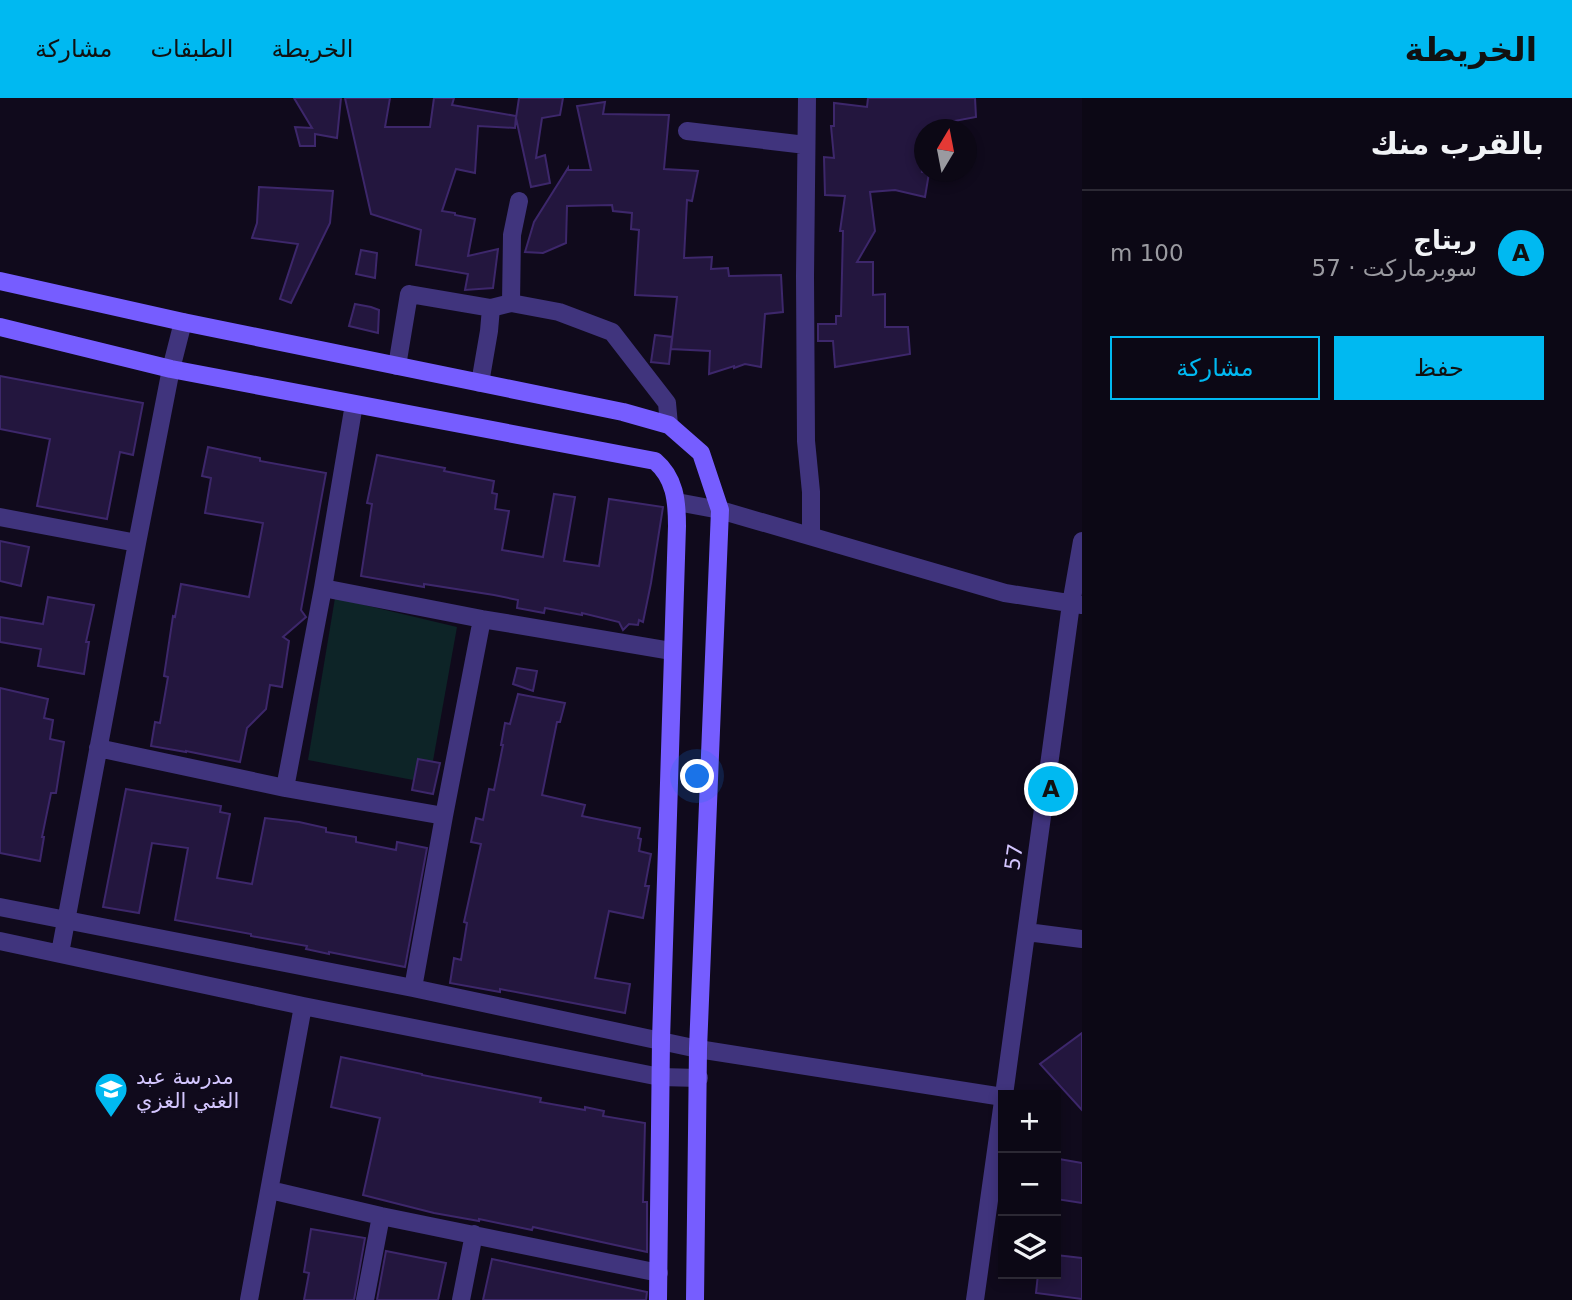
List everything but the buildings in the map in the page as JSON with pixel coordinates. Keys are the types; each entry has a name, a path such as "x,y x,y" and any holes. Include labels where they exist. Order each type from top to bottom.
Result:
{"main road":[{"path":"0,281 183,322 623,412 669,425 701,453 720,510 698,1049 695,1300"},
{"path":"0,327 171,369 655,461 666,470 677,502 660,1077 658,1300"}],"street":[{"path":"807,98 806,442 811,492 811,536"},
{"path":"687,131 807,145"},
{"path":"511,303 512,235 519,201"},
{"path":"397,366 409,294 491,308 511,303 559,312 612,332 667,403 669,425"},
{"path":"480,383 491,308"},
{"path":"60,953 137,543 171,369 183,322"},
{"path":"285,788 354,404"},
{"path":"677,502 720,510 1005,593 1077,604"},
{"path":"0,517 137,543"},
{"name":"57","path":"1005,1090 1077,604 1082,541"},
{"path":"323,588 482,619 672,651"},
{"path":"413,988 482,619"},
{"path":"98,748 285,788 444,816"},
{"path":"0,907 413,988 698,1049 998,1097"},
{"path":"1027,932 1082,939"},
{"path":"0,942 660,1077 699,1078"},
{"path":"249,1300 303,1006"},
{"name":"57","path":"975,1300 998,1140"},
{"path":"270,1190 381,1216 659,1273"},
{"path":"365,1300 381,1216"},
{"path":"461,1300 474,1234"}],"green space":[{"path":"335,598 457,627 429,783 308,760"}],"place":[{"name":"ريتاج","path":"1051,789"},
{"name":"مدرسة عبد الغني الغزي","path":"111,1119"}]}
